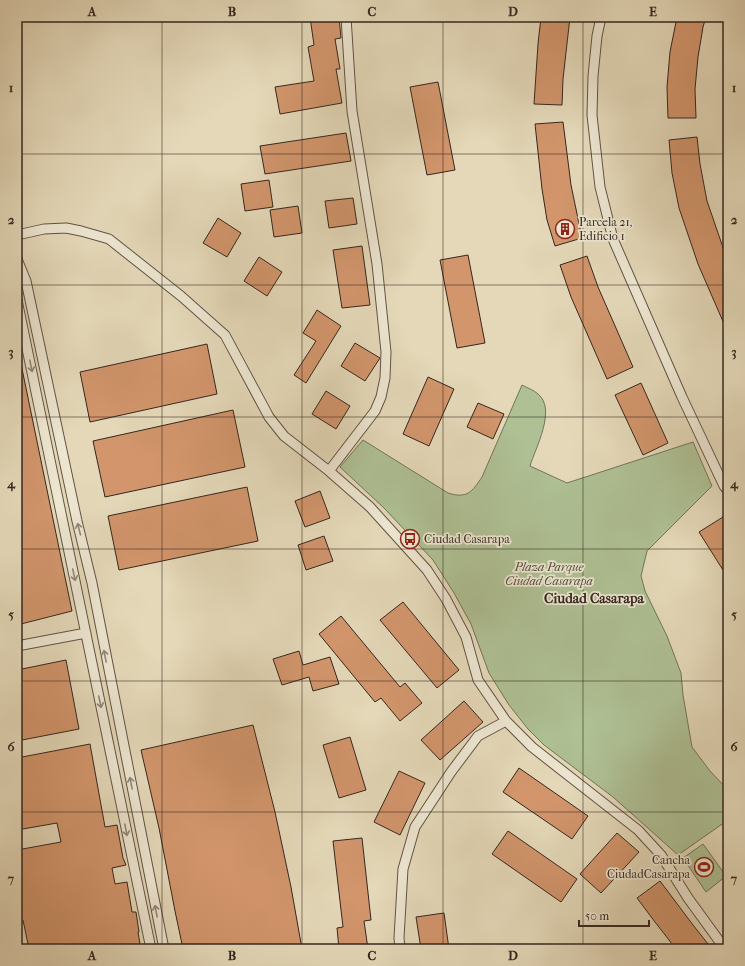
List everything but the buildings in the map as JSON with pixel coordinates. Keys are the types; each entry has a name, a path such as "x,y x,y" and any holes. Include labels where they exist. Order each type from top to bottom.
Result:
{"street":[{"path":"329,471 375,411 381,397 385,378 386,352 377,264 352,112 346,17"},
{"path":"601,17 597,36 592,115 600,187 613,239 682,397 724,486 728,491"},
{"path":"17,235 44,228 66,228 109,239 181,296 225,335 269,417 284,436 329,471 370,507 427,570 446,599 466,637 478,680 506,721 532,747 638,830 661,855 688,898 725,949"},
{"path":"17,259 26,281 77,521 92,583 164,949"},
{"path":"17,300 151,949"},
{"path":"17,646 86,633"},
{"path":"400,949 399,938 403,870 415,827 451,772 478,736 506,721"}],"green space":[{"name":"Plaza Parque Ciudad Casarapa","path":"522,385 538,394 543,401 545,409 543,429 530,466 567,483 693,442 712,486 647,551 641,576 645,591 667,636 681,673 683,695 692,747 710,771 728,790 728,820 678,855 613,797 544,745 528,729 509,705 489,673 471,624 454,593 433,560 384,508 340,467 363,440 448,493 464,495 475,487 482,477"},
{"name":"Cancha CiudadCasarapa","path":"703,844 726,876 706,892 683,858"}],"place":[{"name":"Parcela 21, Edificio 1","path":"565,229"},
{"name":"Ciudad Casarapa","path":"410,539"},
{"name":"Cancha CiudadCasarapa","path":"704,867"}],"district":[{"name":"Ciudad Casarapa","path":"594,598"}]}
